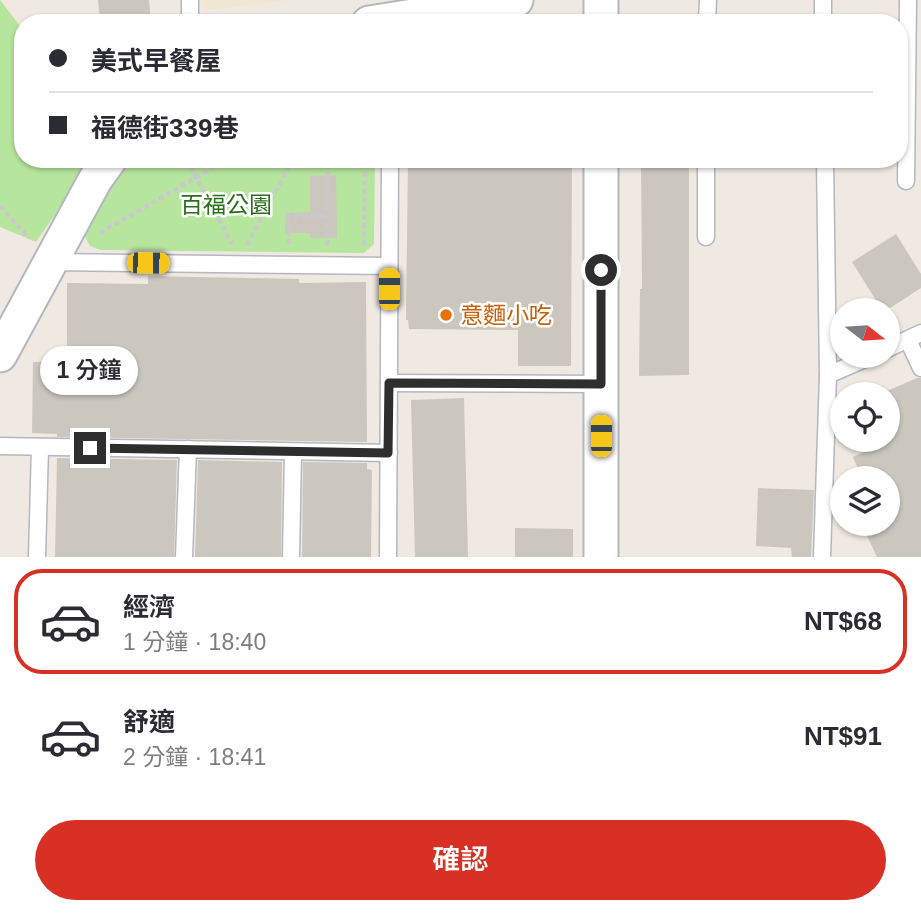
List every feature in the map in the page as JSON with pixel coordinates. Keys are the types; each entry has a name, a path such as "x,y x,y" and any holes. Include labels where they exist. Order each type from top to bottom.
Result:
{"street":[{"path":"431,14 516,0"},
{"path":"0,355 94,180 103,168"},
{"path":"601,168 601,557"}],"lane":[{"path":"388,557 390,168"},
{"path":"706,168 706,237"},
{"path":"822,557 828,375 825,168"},
{"path":"906,168 906,181"},
{"path":"50,262 389,266"},
{"path":"914,337 921,368"},
{"path":"828,375 844,368"},
{"path":"389,383 601,384"},
{"path":"0,446 388,453"},
{"path":"37,557 40,447"},
{"path":"184,557 188,449"},
{"path":"291,557 293,452"}],"path":[{"path":"191,168 233,244 261,244"},
{"path":"89,240 212,168"},
{"path":"247,264 247,244 288,168"},
{"path":"327,168 327,245"},
{"path":"352,245 365,245 365,168"},
{"path":"0,206 50,262"},
{"path":"302,244 289,244 288,216 327,216"},
{"path":"314,245 340,245"}],"shaded area":[{"path":"204,0 289,0 205,10"}],"green space":[{"path":"0,0 14,18 14,168 87,168 36,242 0,227"},
{"name":"百福公園","path":"126,168 375,168 374,244 364,253 100,250 90,246 84,235 109,190"}],"building":[{"path":"98,0 149,0 150,14 99,14"},
{"path":"408,168 572,168 571,366 518,366 518,330 409,329 406,320"},
{"path":"641,168 689,168 689,375 639,376 642,289"},
{"path":"336,175 337,238 310,238 310,233 285,233 286,213 310,212 310,176"},
{"path":"896,234 921,274 921,288 900,302 900,298 874,298 852,262"},
{"path":"148,276 299,279 299,283 366,282 367,442 57,437 57,434 32,433 33,362 67,362 67,283 148,284"},
{"path":"921,378 921,557 877,557 867,536 900,536 900,466 857,466 853,457 864,452 900,452 900,385"},
{"path":"464,398 468,557 415,557 411,400"},
{"path":"57,458 177,460 174,557 55,557"},
{"path":"198,460 282,462 281,557 195,557"},
{"path":"303,462 367,463 367,469 372,470 371,557 302,557"},
{"path":"758,488 814,490 811,557 792,557 791,548 756,546"},
{"path":"515,528 573,529 573,557 515,557"}],"place":[{"name":"意麵小吃","path":"446,315"}],"route":[{"path":"90,448 388,453 389,383 601,384 601,270"}]}
